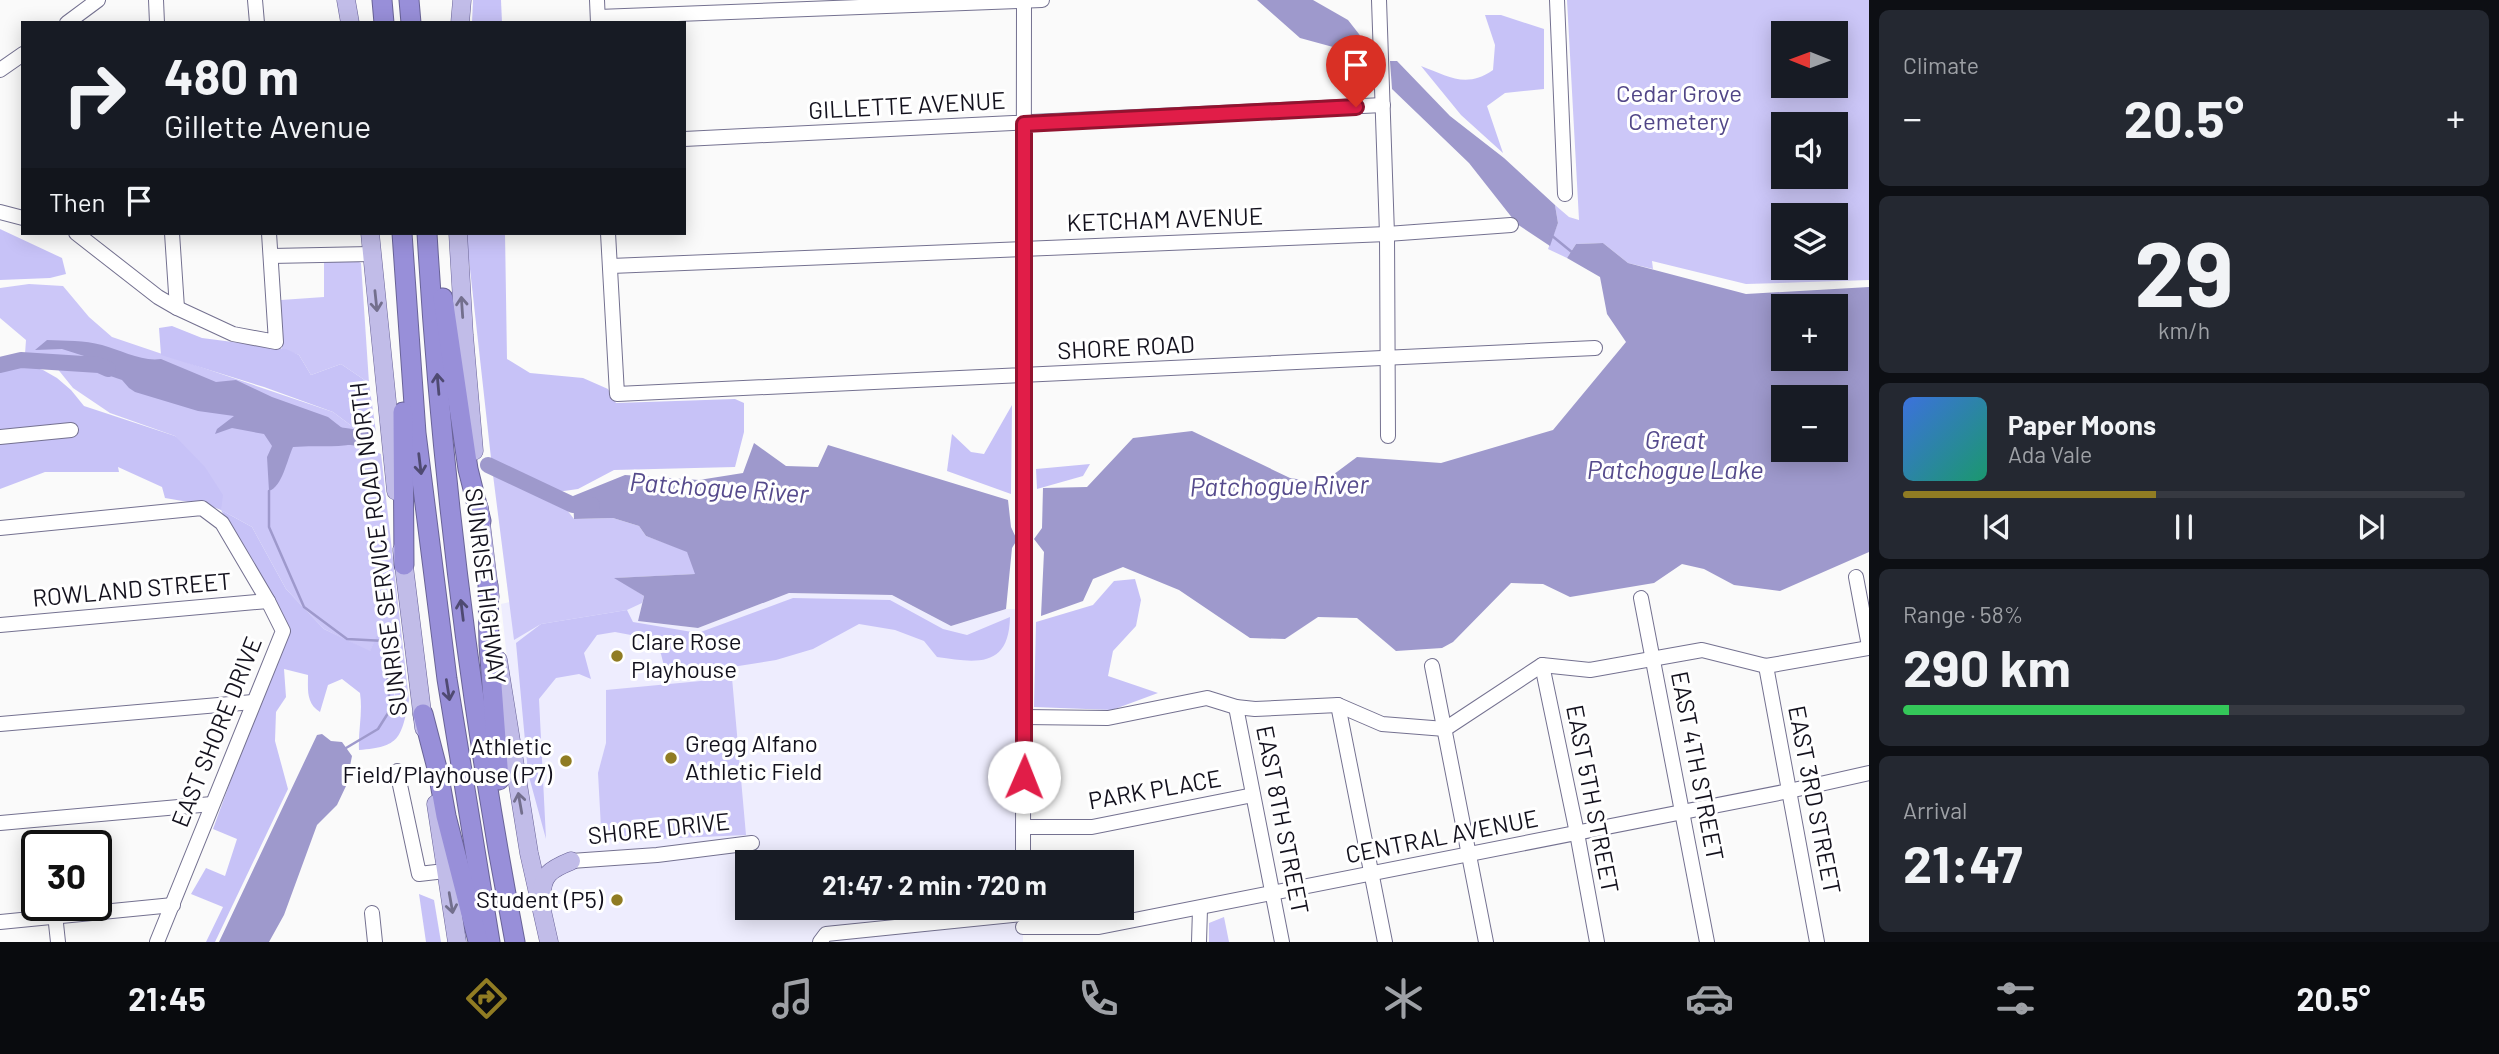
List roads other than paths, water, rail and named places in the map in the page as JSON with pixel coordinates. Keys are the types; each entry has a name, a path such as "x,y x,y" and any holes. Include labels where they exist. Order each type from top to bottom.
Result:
{"highway":[{"path":"382,0 384,21"},
{"path":"409,0 411,21"},
{"name":"SUNRISE HIGHWAY","path":"402,235 416,433 445,666 490,942"},
{"path":"430,235 460,405 468,469 481,521"},
{"name":"SUNRISE HIGHWAY","path":"430,235 448,498 474,697 515,942"},
{"path":"404,565 402,498 406,274"},
{"path":"488,585 489,645 506,895"},
{"path":"422,714 478,942"}],"main road":[{"path":"346,0 350,21"},
{"path":"460,21 462,0"},
{"name":"SUNRISE SERVICE ROAD NORTH","path":"370,235 422,714 457,942"},
{"path":"458,235 467,372 488,585 529,853 546,935"},
{"path":"529,853 541,859 571,861"},
{"path":"546,935 542,888 544,878 555,867 571,861"}],"street":[{"path":"69,21 98,0"},
{"path":"156,0 157,21"},
{"path":"255,0 257,21"},
{"path":"597,0 598,20 1042,0"},
{"path":"1023,850 1024,0"},
{"path":"1379,0 1387,234 1388,436"},
{"path":"1558,0 1566,194"},
{"path":"0,70 21,55"},
{"name":"GILLETTE AVENUE","path":"686,139 1383,105"},
{"path":"0,212 21,217"},
{"name":"KETCHAM AVENUE","path":"611,266 1387,234 1511,225"},
{"path":"79,235 158,297 177,308 233,334 276,342 269,235"},
{"path":"172,235 177,308"},
{"path":"608,235 611,266"},
{"path":"271,256 372,254"},
{"name":"SHORE ROAD","path":"611,266 617,394 1595,348"},
{"path":"0,437 71,430"},
{"name":"EAST SHORE DRIVE","path":"0,527 202,508 222,523 283,631 157,942"},
{"path":"1024,717 1108,718 1207,698 1236,707 1255,709 1338,705 1382,724 1445,729 1542,665 1590,670 1702,650 1766,666 1869,647 1856,577"},
{"name":"EAST 4TH STREET","path":"1641,598 1707,942"},
{"name":"ROWLAND STREET","path":"0,625 268,601"},
{"name":"EAST 5TH STREET","path":"1542,665 1597,942"},
{"path":"1432,666 1486,942"},
{"name":"EAST 3RD STREET","path":"1766,666 1817,942"},
{"path":"0,724 253,702"},
{"path":"1338,705 1385,942"},
{"name":"EAST 8TH STREET","path":"1236,707 1282,942"},
{"path":"397,771 419,874 445,871"},
{"name":"CENTRAL AVENUE","path":"821,940 826,934 1023,923 1099,928 1869,773"},
{"name":"PARK PLACE","path":"1023,827 1092,827 1253,795"},
{"path":"0,823 212,804"},
{"name":"SHORE DRIVE","path":"571,861 657,855 752,842"},
{"path":"112,908 173,905"},
{"path":"1199,942 1200,909"},
{"path":"372,913 375,942"},
{"path":"0,922 21,918"},
{"path":"56,921 58,942"}],"water":[{"path":"1257,0 1313,0 1348,20 1366,43 1367,57 1347,58 1333,47 1300,38"},
{"path":"1390,61 1397,61 1450,116 1504,158 1555,205 1558,223 1550,246 1517,224 1469,163 1392,89"},
{"name":"Great Patchogue Lake","path":"1603,243 1628,263 1746,294 1869,287 1869,552 1780,591 1734,585 1704,569 1682,564 1654,583 1570,597 1543,584 1511,583 1453,642 1442,648 1396,651 1357,618 1318,617 1285,639 1250,638 1179,590 1123,567 1093,579 1083,601 1041,616 1044,552 1034,539 1042,528 1043,488 1087,487 1133,438 1192,431 1290,478 1322,483 1357,457 1441,463 1553,430 1626,342 1607,314 1600,277 1567,258 1576,244"},
{"path":"47,340 95,343 139,357 161,359 216,382 236,380 272,397 328,417 355,438 354,444 293,447 281,479 269,491 267,457 272,446 264,434 232,428 215,434 217,429 234,416 198,411 135,392 122,380 90,369 84,356 62,349 35,350"},
{"path":"754,443 786,466 818,467 828,445 1008,500 1011,527 1017,540 1012,548 1006,609 951,626 892,595 789,593 698,628 638,621 644,596 614,578 695,574 687,552 646,536 639,526 613,518 574,519 573,496 625,475 699,480 743,473"},
{"path":"322,734 331,741 342,742 352,756 346,786 337,805 317,825 284,915 269,942 219,942 317,735"}],"waterway":[{"path":"1551,235 1573,253"},
{"name":"Patchogue River","path":"0,365 21,360 99,365 108,369"},
{"name":"Patchogue River","path":"337,435 366,439"},
{"name":"Patchogue River","path":"488,465 573,505 592,505"},
{"path":"269,491 269,527 304,607 347,639 385,641 390,710 378,729 346,748"}],"place":[{"name":"Clare Rose Playhouse","path":"617,656"},
{"name":"Gregg Alfano Athletic Field","path":"671,758"},
{"name":"Athletic Field/Playhouse (P7)","path":"566,761"},
{"name":"Student (P5)","path":"617,900"}],"park label":[{"name":"Cedar Grove Cemetery","path":"1679,108"}]}
